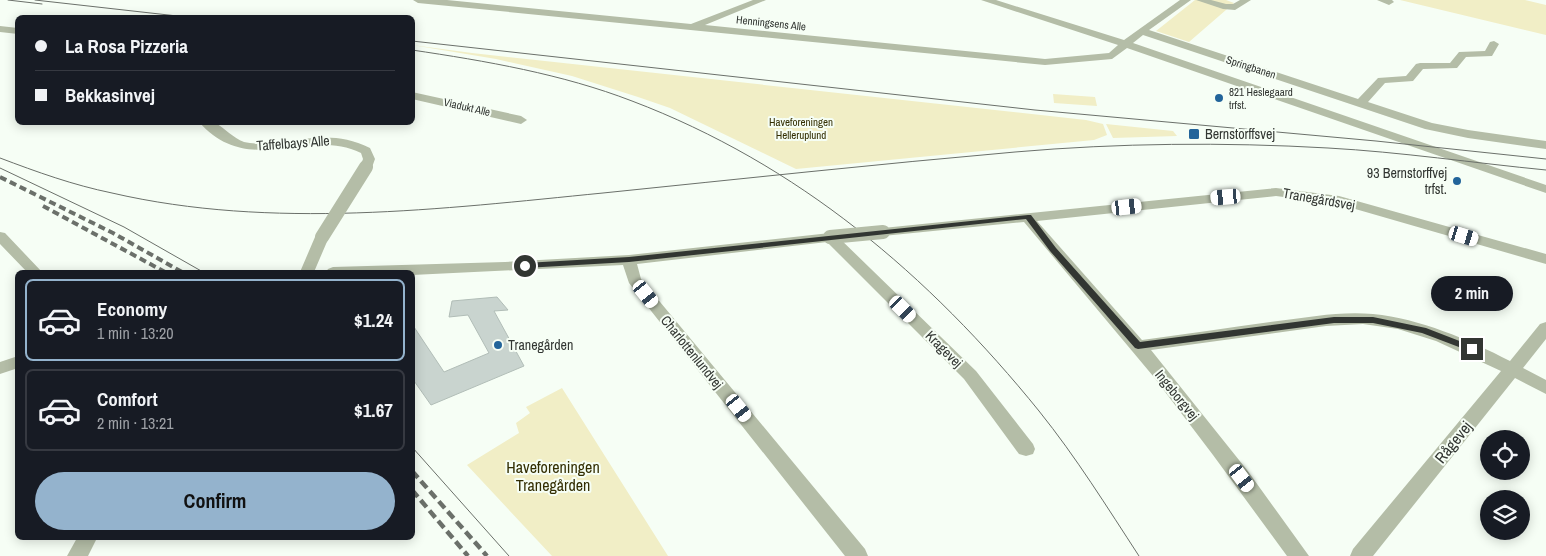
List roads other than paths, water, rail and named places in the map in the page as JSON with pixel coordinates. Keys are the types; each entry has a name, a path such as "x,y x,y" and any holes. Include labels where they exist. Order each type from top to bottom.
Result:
{"street":[{"name":"Henningsens Alle","path":"418,0 1045,62 1110,57 1142,31 1186,0"},
{"path":"494,8 513,0"},
{"path":"692,27 761,0"},
{"path":"986,0 1546,189"},
{"path":"1201,0 1226,7 1235,7 1246,0"},
{"path":"0,29 15,31"},
{"name":"Springbanen","path":"1142,31 1449,131 1546,144"},
{"path":"1361,103 1382,80 1409,79 1420,66 1453,66 1463,54 1488,54 1494,44"},
{"path":"1123,47 1546,200"},
{"name":"Viadukt Alle","path":"415,96 522,120"},
{"name":"Taffelbays Alle","path":"210,125 245,146 326,139 344,141 366,151 369,159 366,167 322,237 307,270"},
{"name":"Tranegårdsvej","path":"394,270 629,260 830,237 1276,192 1293,192 1356,204 1546,259"},
{"name":"Ingeborgvej","path":"1028,217 1053,249 1138,346 1212,439 1299,556"},
{"path":"0,236 33,270"},
{"name":"Kragevej","path":"830,237 970,375 1026,449"},
{"name":"Tranegårdsvej","path":"1492,244 1546,264"},
{"name":"Charlottenlundvej","path":"629,260 634,280 858,556"},
{"path":"1138,346 1334,320 1373,320 1407,326 1440,335 1512,369 1546,388"},
{"name":"Rågevej","path":"1360,556 1546,328"},
{"path":"0,368 15,363"},
{"path":"77,556 88,540"}],"tram line":[{"path":"8,0 42,4"},
{"path":"35,0 168,15"},
{"path":"415,41 1035,110 1376,141 1546,159"},
{"path":"415,50 496,64 551,76 632,101 693,127 750,157 779,175"},
{"path":"779,175 1054,149 1132,145 1211,144 1355,150 1546,170"},
{"path":"0,158 55,178 112,193 172,204 233,211 295,213 419,210 779,175"},
{"path":"0,168 124,227 199,270"},
{"path":"779,175 805,191 856,229 906,270 997,361 1066,446 1139,556"},
{"path":"415,450 509,556"}],"railway":[{"path":"0,177 113,233 178,270"},
{"path":"43,206 161,270"},
{"path":"415,474 487,556"},
{"path":"415,494 468,556"}],"place":[{"name":"821 Heslegaard trfst.","path":"1219,98"},
{"name":"Bernstorffsvej","path":"1194,134"},
{"name":"93 Bernstorffvej trfst.","path":"1457,181"},
{"name":"Tranegården","path":"498,345"}],"park label":[{"name":"Haveforeningen Helleruplund","path":"801,128"},
{"name":"Haveforeningen Tranegården","path":"553,476"}]}
